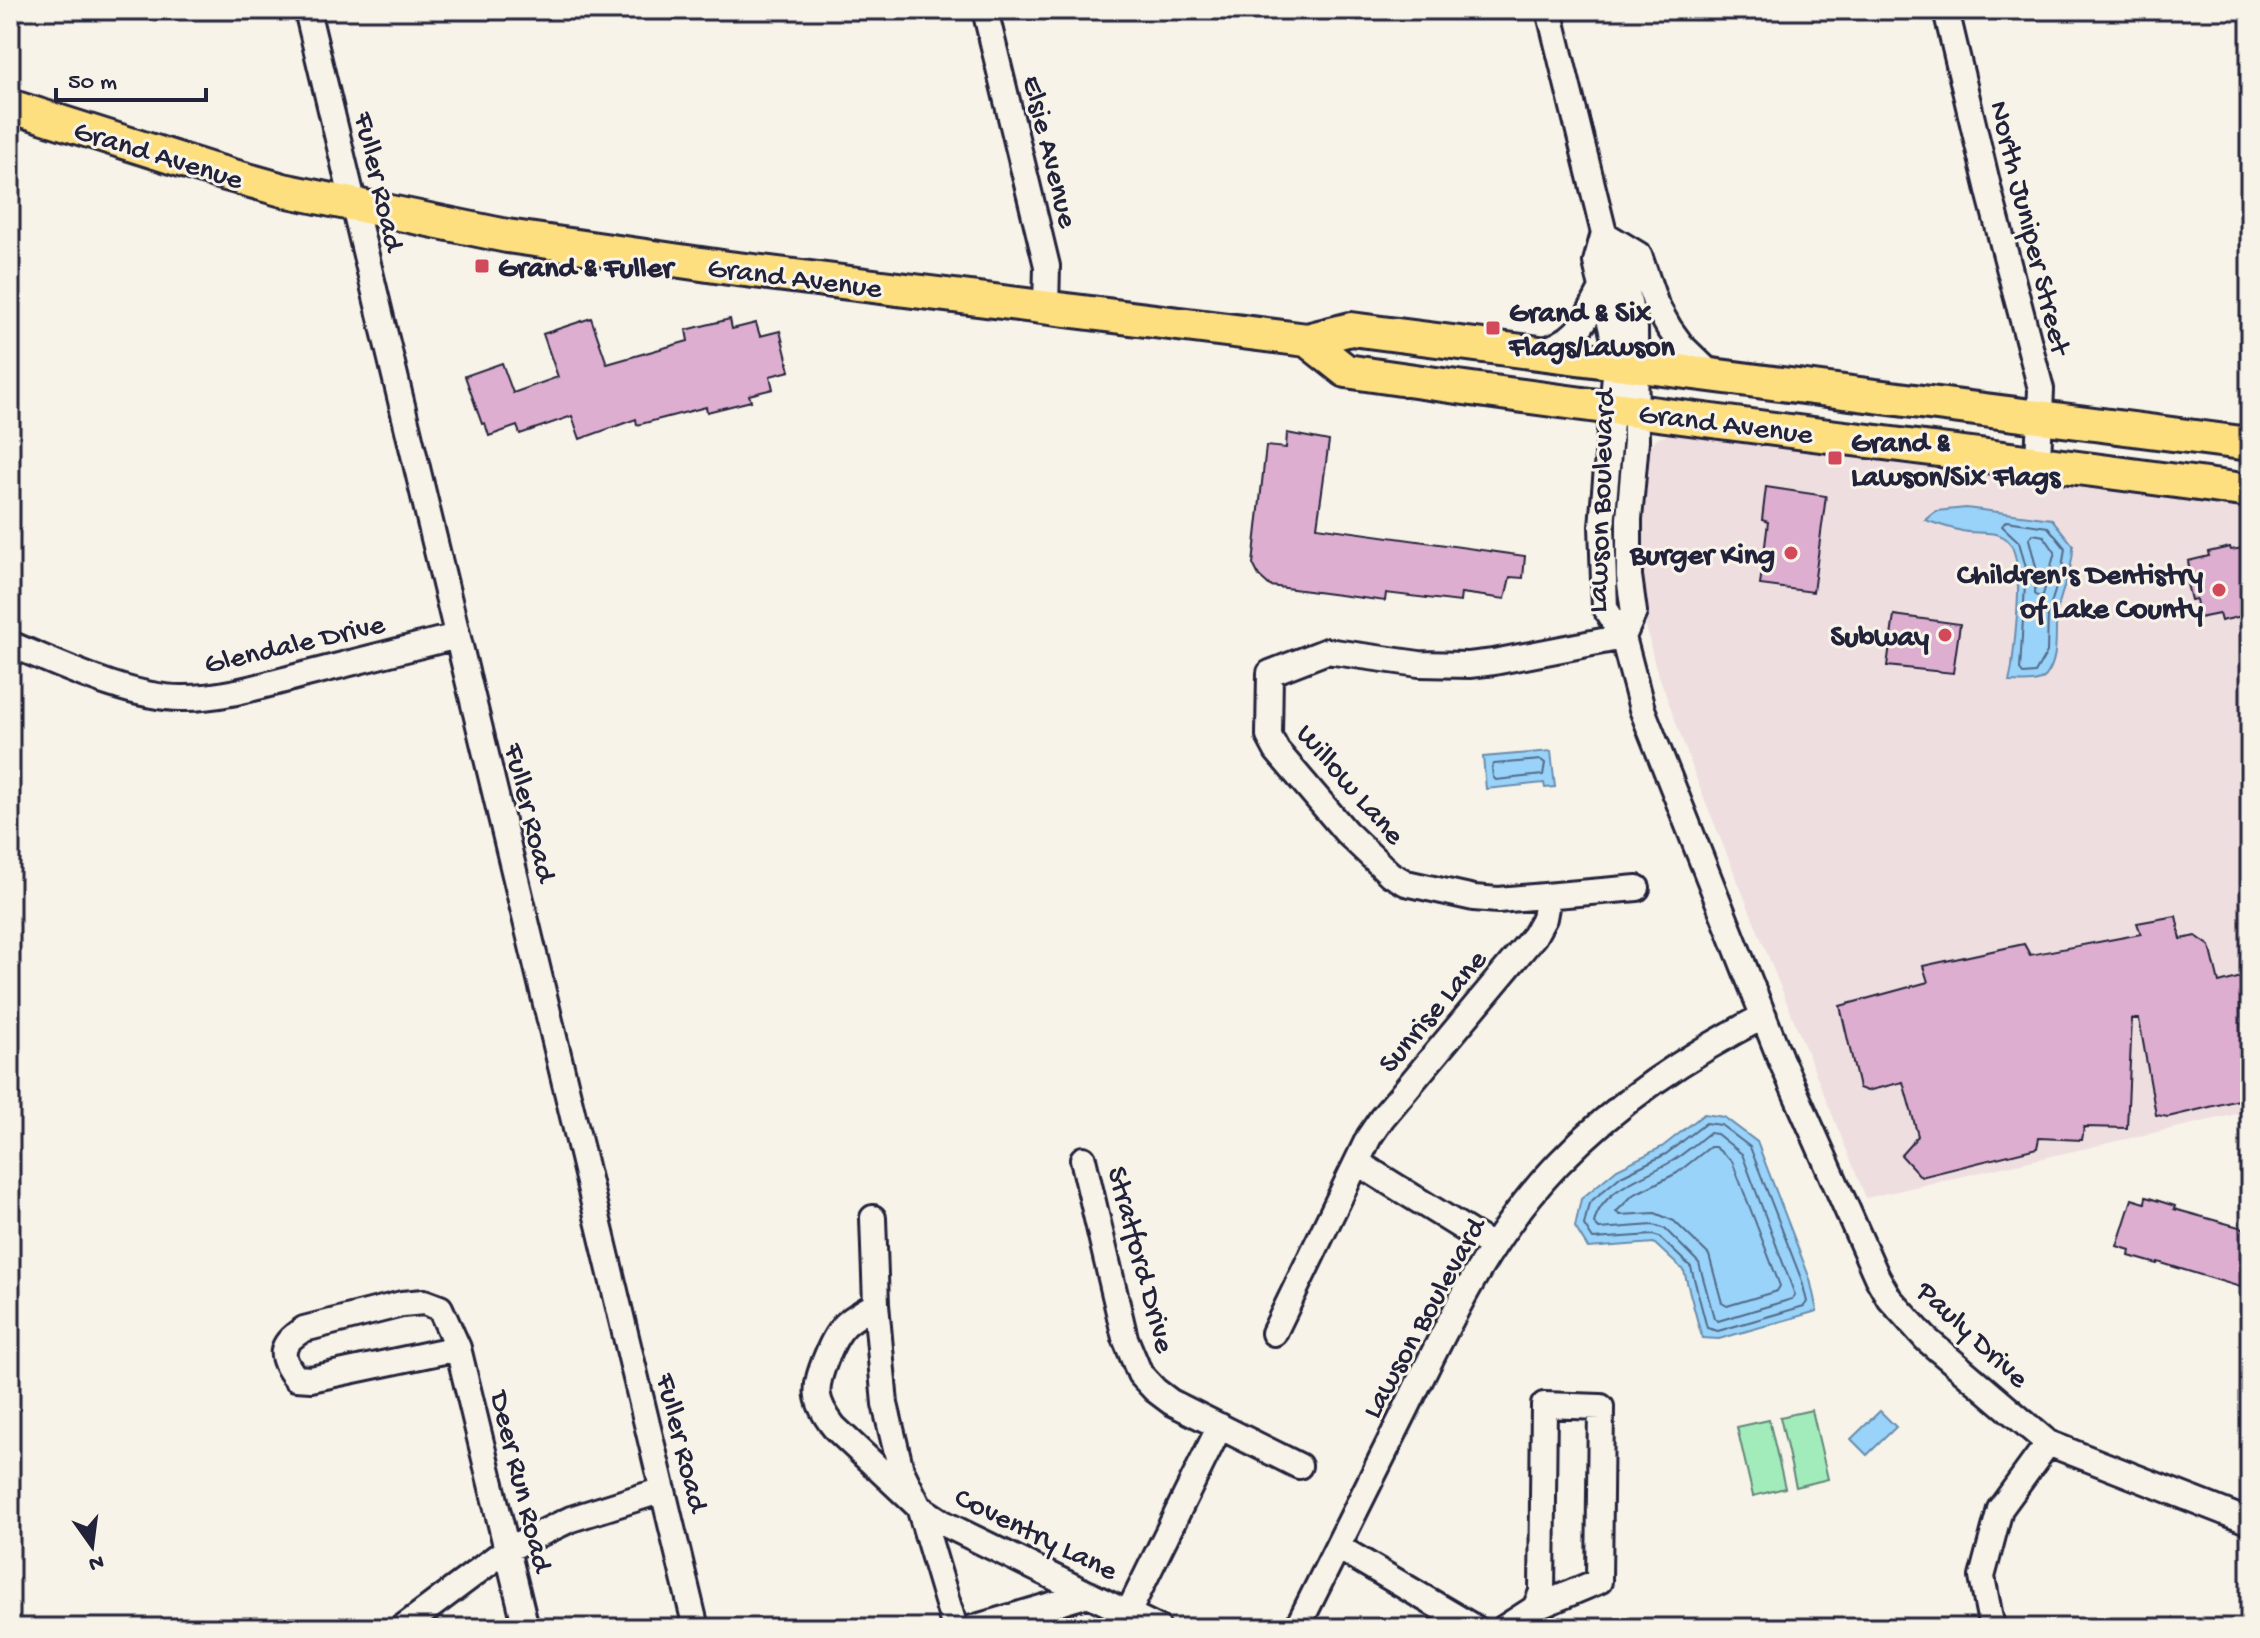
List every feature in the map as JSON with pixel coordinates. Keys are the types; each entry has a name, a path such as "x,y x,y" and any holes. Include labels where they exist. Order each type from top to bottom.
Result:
{"main road":[{"name":"Grand Avenue","path":"10,106 283,190 507,236 646,257 1307,340 1351,329 2250,444"},
{"name":"Grand Avenue","path":"1307,340 1346,371 2250,491"}],"street":[{"name":"Fuller Road","path":"307,10 696,1628"},
{"name":"Elsie Avenue","path":"985,10 1047,266 1046,307"},
{"path":"1549,10 1604,233 1620,264 1626,287 1635,329 1626,365"},
{"name":"North Juniper Street","path":"1946,10 2041,389 2038,461"},
{"path":"1604,233 1596,262 1613,335 1626,365"},
{"path":"1604,233 1639,255 1656,305 1669,328 1682,346 1713,376"},
{"path":"1535,354 1570,340 1602,289"},
{"name":"Lawson Boulevard","path":"1297,1628 1463,1295 1516,1213 1558,1164 1633,1095 1718,1039 1764,1016 1642,709 1623,637 1605,608 1602,526 1624,409 1626,365"},
{"name":"Glendale Drive","path":"10,644 117,685 152,695 183,698 247,690 457,636"},
{"name":"Willow Lane","path":"1623,637 1469,665 1419,664 1327,651 1270,673 1269,736 1277,751 1346,832 1382,867 1406,883 1498,900 1637,888"},
{"name":"Sunrise Lane","path":"1274,1333 1382,1118 1534,936 1544,918 1548,896"},
{"name":"Pauly Drive","path":"1764,1016 1866,1253 1889,1298 1926,1339 2048,1443 2250,1522"},
{"name":"Stratford Drive","path":"1083,1159 1125,1338 1140,1374 1171,1402 1299,1466"},
{"path":"1358,1163 1492,1246"},
{"name":"Coventry Lane","path":"873,1218 876,1304 885,1404 901,1470 919,1507 955,1628"},
{"name":"Deer Run Road","path":"458,1348 311,1379 296,1378 284,1363 283,1350 290,1338 304,1329 402,1304 424,1302 440,1308 458,1348 526,1628"},
{"name":"Coventry Lane","path":"876,1304 846,1325 831,1345 817,1381 817,1397 822,1412 834,1427 919,1507 945,1524 1158,1628"},
{"path":"1504,1628 1535,1608 1599,1581 1601,1407 1544,1405 1542,1592 1535,1608"},
{"path":"1128,1613 1220,1426"},
{"path":"1992,1628 1982,1577 2000,1509 2048,1443"},
{"path":"402,1628 506,1550 571,1519 663,1490"},
{"path":"1338,1547 1475,1628"},
{"path":"973,1628 1089,1594"}],"shaded area":[{"path":"1672,433 2250,507 2250,1111 1866,1198 1698,783 1654,662 1640,578 1639,524 1647,451 1656,439"}],"green space":[{"path":"1812,1410 1828,1479 1796,1487 1780,1417"},
{"path":"1769,1420 1785,1488 1753,1496 1737,1427"}],"water":[{"path":"1966,508 2052,519 2073,545 2057,614 2053,661 2046,676 2038,681 2009,682 2018,598 2012,547 2005,538 1995,534 1962,531 1925,520 1936,511"},
{"path":"1551,751 1555,787 1545,788 1544,783 1486,789 1483,757"},
{"path":"1704,1114 1724,1117 1757,1142 1810,1279 1817,1311 1719,1339 1702,1338 1684,1271 1654,1243 1588,1248 1575,1227 1581,1199 1617,1169 1662,1147"},
{"path":"1880,1411 1896,1427 1867,1455 1851,1439"}],"building":[{"path":"591,318 607,364 688,341 686,330 730,319 732,329 756,323 760,336 780,331 790,371 770,376 773,389 749,395 751,401 707,412 706,407 637,425 636,419 580,439 572,416 520,434 517,426 489,436 465,376 502,363 513,393 558,377 543,334"},
{"path":"1287,433 1329,441 1317,527 1525,556 1523,578 1510,577 1505,599 1461,593 1460,602 1386,593 1385,601 1270,586 1259,576 1253,564 1266,446 1286,448"},
{"name":"Burger King","path":"1766,487 1826,496 1813,592 1760,585 1768,522 1762,520"},
{"name":"Children's Dentistry of Lake County","path":"2230,547 2231,550 2250,547 2250,606 2245,607 2246,615 2221,621 2219,614 2199,618 2196,599 2191,600 2186,580 2191,579 2188,561"},
{"path":"1894,615 1960,624 1953,673 1887,666"},
{"path":"2176,916 2181,939 2196,936 2210,946 2219,983 2245,976 2250,996 2250,1073 2241,1075 2247,1098 2168,1117 2156,1115 2139,1019 2132,1019 2127,1128 2084,1127 2082,1140 2039,1138 2037,1148 1921,1177 1901,1155 1918,1136 1903,1082 1867,1091 1859,1088 1840,1006 1928,982 1923,966 2024,944 2030,955 2141,934 2137,923"},
{"path":"2146,1197 2175,1206 2174,1209 2250,1230 2250,1290 2129,1256 2130,1250 2117,1246 2132,1199 2145,1203"}],"place":[{"name":"Grand & Fuller","path":"482,266"},
{"name":"Grand & Six Flags/Lawson","path":"1493,328"},
{"name":"Grand & Lawson/Six Flags","path":"1835,458"},
{"name":"Burger King","path":"1791,553"},
{"name":"Children's Dentistry of Lake County","path":"2219,590"},
{"name":"Subway","path":"1945,635"}]}
